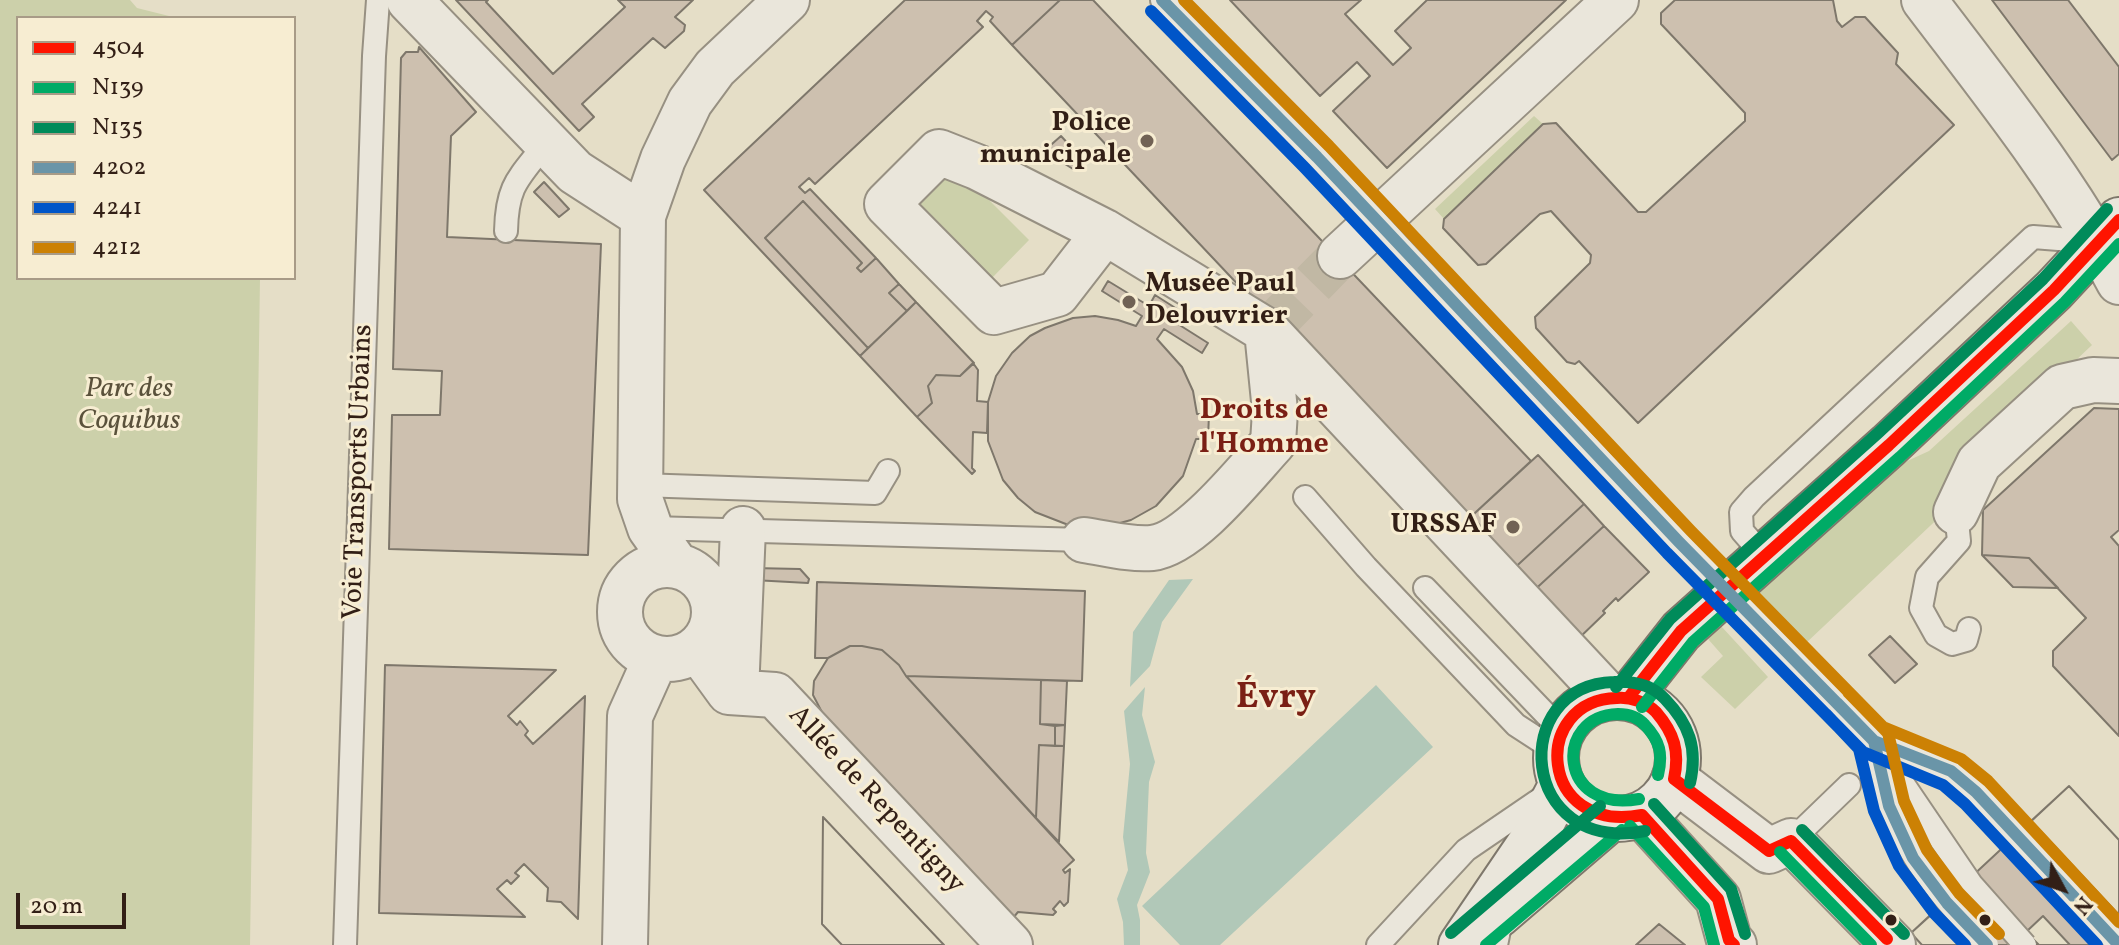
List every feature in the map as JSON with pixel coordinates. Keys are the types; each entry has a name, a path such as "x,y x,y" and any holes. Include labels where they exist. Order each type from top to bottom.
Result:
{"street":[{"path":"658,570 650,528 640,499 643,216 663,159 690,102 715,68 787,0"},
{"path":"1340,256 1616,0"},
{"path":"1924,0 2030,140 2109,231 2119,282"},
{"path":"400,2 575,172 643,216"},
{"path":"1105,232 1057,294 994,312 887,204 939,152 977,167 1105,232 1267,331 1619,697"},
{"path":"1619,697 1681,631 1889,445 2054,290 2109,231"},
{"path":"1084,540 1152,548 1175,541 1217,503 1273,443 1275,411 1267,331"},
{"path":"1956,512 1979,463 2062,387 2093,380 2119,381"},
{"path":"625,945 630,716 676,653 712,627 714,614 713,601 700,579 658,570 624,593 620,616 631,642 642,652 676,653 729,692 736,692 743,529"},
{"name":"Allée de Repentigny","path":"736,692 775,695 1010,945"},
{"path":"1619,697 1648,705 1663,718 1674,735 1678,755 1674,779 1664,797 1627,817 1482,935 1535,836 1574,714 1590,704 1619,697"},
{"path":"1559,755 1573,801 1591,813 1627,817 1718,899 1729,940 1734,945"},
{"path":"1674,779 1780,846 1893,945"},
{"path":"1718,899 1780,846"}],"lane":[{"path":"1162,0 1317,157 1679,542 1874,741 1971,884 2025,945"},
{"name":"Voie Transports Urbains","path":"345,945 373,71 400,2"},
{"path":"506,231 507,204 514,184 546,143"},
{"path":"640,485 875,493 888,471"},
{"path":"1305,497 1366,567 1516,725 1559,755"},
{"path":"1956,512 1959,541 1927,577 1921,608 1936,635 1952,644 1966,640 1969,629"},
{"path":"650,528 1084,540"},
{"path":"1425,588 1559,755"},
{"path":"1874,741 1889,806 1913,858 1947,903 1987,945"},
{"path":"1874,741 1951,771 1976,792 2119,945"},
{"path":"1378,945 1559,755"},
{"path":"1780,846 1849,785"}],"green space":[{"name":"Parc des Coquibus","path":"0,0 130,0 137,8 169,16 16,16 16,280 260,280 250,945 0,945"},
{"path":"1534,116 1543,124 1444,219 1435,209"},
{"path":"942,153 1029,240 992,278 904,192"},
{"path":"2071,321 2092,345 1961,469 1948,509 1806,643 1758,591 1879,474 1929,451"},
{"path":"1721,626 1768,677 1735,709 1701,677 1723,656 1708,639"}],"shaded area":[{"path":"1193,579 1162,622 1150,666 1130,687 1133,632 1169,580"},
{"path":"1376,685 1433,747 1220,945 1180,945 1142,906"},
{"path":"1145,687 1142,715 1155,762 1149,782 1146,853 1150,872 1137,905 1140,945 1124,945 1123,922 1117,899 1128,870 1123,837 1130,764 1124,711"}],"building":[{"path":"456,0 488,0 486,2 553,74 625,7 618,0 693,0 675,17 685,25 684,31 665,48 653,38 582,104 594,117 579,131"},
{"path":"905,0 1060,0 1012,45 990,21 993,17 986,11 977,21 983,27 815,184 809,178 799,187 805,193 810,189 876,258 861,272 857,268 862,263 803,201 765,238 868,348 860,356 704,190"},
{"path":"1060,0 1093,0 1531,461 1463,524 1267,303 1261,309 1012,45"},
{"path":"1230,0 1361,0 1345,14 1393,65 1411,48 1395,31 1427,0 1566,0 1387,168 1333,111 1370,76 1357,62 1320,96"},
{"path":"1675,0 1833,0 1837,21 1842,27 1855,17 1865,17 1898,53 1896,64 1954,125 1638,423 1579,361 1575,364 1567,362 1536,328 1535,317 1590,263 1591,255 1551,211 1540,214 1486,264 1478,265 1443,228 1444,219 1543,124 1556,123 1638,212 1646,212 1745,121 1745,113 1661,24 1661,13"},
{"path":"1992,0 2068,0 2119,67 2119,154 2112,160"},
{"path":"419,47 476,112 451,136 447,237 601,244 588,555 389,549 392,415 440,415 442,371 393,369 401,58 406,52 418,52"},
{"path":"1061,136 1083,160 1073,169 1044,151"},
{"path":"544,182 569,209 559,217 534,192"},
{"path":"803,201 862,263 857,268 861,272 876,258 899,284 889,293 907,311 868,348 765,238"},
{"path":"1108,281 1149,306 1155,295 1177,309 1170,319 1208,343 1202,353 1164,329 1157,339 1182,367 1193,391 1197,414 1209,414 1208,439 1196,439 1183,476 1156,506 1131,520 1109,526 1071,526 1035,512 1003,480 988,441 988,402 996,376 1012,353 1030,336 1045,328 1073,318 1095,316 1136,326 1142,316 1102,291"},
{"path":"899,284 916,302 907,311 889,293"},
{"path":"916,302 974,363 960,376 936,375 928,386 932,403 917,417 860,356"},
{"path":"973,363 978,370 977,401 988,402 987,433 973,432 972,468 975,471 972,474 917,417 932,403 928,386 936,375 960,376"},
{"path":"2094,408 2119,409 2119,530 2111,537 2119,546 2119,736 2053,666 2053,651 2086,618 2029,558 1982,555 1983,510"},
{"path":"1538,455 1584,504 1509,573 1463,524"},
{"path":"1584,504 1604,526 1529,595 1509,573"},
{"path":"1604,526 1649,572 1618,601 1616,598 1575,642 1529,595"},
{"path":"1982,555 2029,558 2058,588 2013,587"},
{"path":"753,568 800,569 809,579 808,583 753,580"},
{"path":"817,582 1085,591 1082,681 906,676 882,650 862,646 850,646 828,658 815,658"},
{"path":"1890,636 1917,664 1895,683 1869,655"},
{"path":"850,646 882,650 899,665 1074,860 1063,870 1065,873 1070,869 1068,902 1064,906 1060,901 1053,909 1056,912 1053,915 1018,912 1013,918 825,718 813,695 814,681 828,658"},
{"path":"385,665 556,670 508,716 517,725 520,721 528,731 525,735 533,744 585,696 578,919 561,902 547,901 548,888 524,864 515,873 519,876 511,884 507,880 497,889 525,917 379,913"},
{"path":"906,676 1041,680 1040,724 1055,726 1055,746 1039,745 1036,818"},
{"path":"1041,680 1067,681 1065,725 1040,724"},
{"path":"1065,725 1064,746 1055,746 1055,726"},
{"path":"1039,745 1064,746 1059,842 1036,818"},
{"path":"2069,786 2119,840 2119,915 2031,821"},
{"path":"2069,786 2119,840 2119,945 1922,945 1911,933"},
{"path":"823,817 944,945 842,945 822,924"},
{"path":"823,817 944,945 842,945 822,924"},
{"path":"1932,914 1961,945 1922,945 1911,933"},
{"path":"2043,916 2070,945 2039,945 2026,932"},
{"path":"1659,924 1685,945 1636,945"}],"tunnel":[{"path":"1267,331 1340,256"}],"transit line":[{"name":"4202","path":"1162,0 1317,157 1679,542 1874,741 1951,771 1976,792 2119,945"},
{"name":"4212","path":"1184,0 1329,146 1691,531 1883,727 1961,759 1988,781 2119,922"},
{"name":"4241","path":"1151,11 1305,168 1667,553 1863,752 1943,785 1965,804 2097,945"},
{"name":"N135","path":"1616,687 1670,619 1878,433 2043,279 2107,209"},
{"name":"4504","path":"1629,697 1681,631 1889,445 2054,290 2119,220"},
{"name":"N139","path":"1642,707 1693,642 1900,457 2065,302 2119,244"},
{"name":"N135","path":"1645,831 1603,832 1572,818 1551,795 1542,767 1544,737 1556,710 1580,690 1614,682 1635,683 1654,690 1673,708 1690,737 1693,759 1690,783"},
{"name":"4212","path":"1848,692 1888,733 1904,801 1927,850 1959,893 1999,934"},
{"name":"4504","path":"1642,815 1607,816 1582,805 1565,787 1558,765 1559,741 1570,720 1589,704 1617,698 1633,699 1648,705 1662,720 1674,743 1674,779"},
{"name":"4202","path":"1837,703 1874,741 1889,806 1913,858 1947,903 1987,945"},
{"name":"N139","path":"1639,799 1612,800 1592,792 1580,779 1574,763 1575,746 1582,730 1597,719 1618,714 1639,720 1657,742 1660,754 1658,775"},
{"name":"4241","path":"1826,714 1859,749 1874,811 1899,866 1934,913 1965,945"},
{"name":"4504","path":"1674,779 1769,851 1791,841"},
{"name":"N135","path":"1654,804 1731,889 1745,934"},
{"name":"N135","path":"1451,933 1600,806"},
{"name":"4504","path":"1642,815 1718,899 1729,940 1734,945"},
{"name":"N139","path":"1630,826 1704,907 1714,945"},
{"name":"N139","path":"1486,945 1622,830"},
{"name":"N135","path":"1802,830 1904,934"},
{"name":"4504","path":"1791,841 1887,939"},
{"name":"N139","path":"1780,852 1871,945"}],"place":[{"name":"Police municipale","path":"1147,141"},
{"name":"Musée Paul Delouvrier","path":"1129,302"},
{"name":"URSSAF","path":"1513,527"}],"district":[{"name":"Droits de l'Homme","path":"1264,429"},
{"name":"Évry","path":"1276,700"}]}
